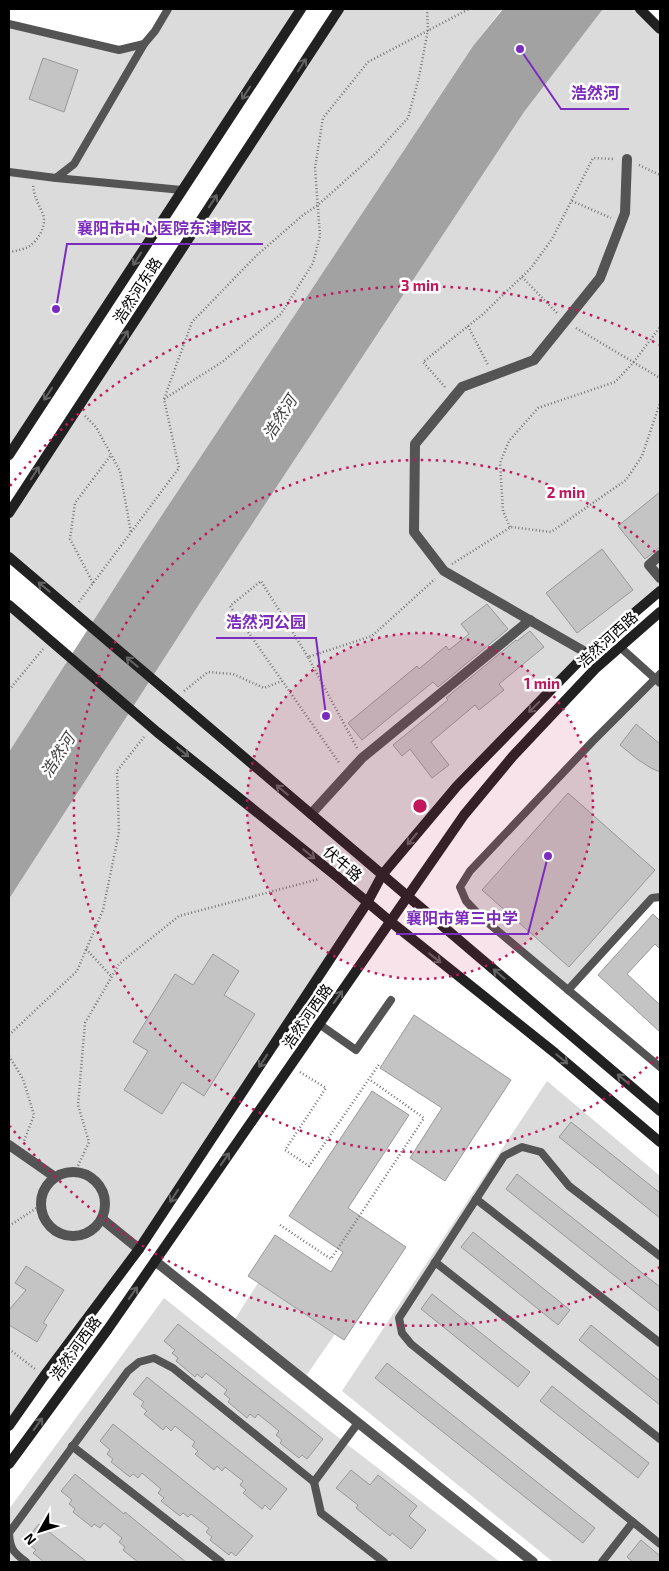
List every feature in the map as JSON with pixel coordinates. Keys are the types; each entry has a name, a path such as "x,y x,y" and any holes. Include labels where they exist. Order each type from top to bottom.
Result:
{"street":[{"name":"浩然河东路","path":"9,455 301,9"},
{"name":"浩然河东路","path":"9,513 339,9"},
{"path":"640,9 660,29"},
{"path":"587,653 444,571 414,532 414,444 462,387 534,360 600,278 625,213 627,159"},
{"path":"660,555 649,565 660,578"},
{"path":"9,557 660,1111"},
{"name":"浩然河西路","path":"9,1426 139,1249 368,903 382,874 457,786 587,653 660,591"},
{"name":"伏牛路","path":"9,605 148,724 335,875 390,922 555,1053 660,1142"},
{"name":"浩然河西路","path":"9,1464 108,1329 464,815 513,756 595,670 660,612"},
{"path":"311,814 362,758 530,620"},
{"path":"9,1145 55,1177"},
{"path":"75,1172 86,1174 101,1188 105,1198 102,1219 95,1228 86,1234 66,1236 48,1224 43,1215 42,1194 55,1177 75,1172"},
{"path":"102,1219 139,1249"},
{"path":"155,1261 533,1562"}],"lane":[{"path":"56,178 74,164 144,44 155,31 168,9"},
{"path":"9,24 119,50 144,44"},
{"path":"9,172 182,190"},
{"path":"620,647 659,679 593,741 470,871 460,887 466,901 481,916 660,1066"},
{"path":"568,990 652,898 660,897"},
{"path":"319,1024 356,1050 391,1000"},
{"path":"660,1256 569,1186 541,1152 522,1147 504,1156 399,1318 402,1333 411,1344 660,1544"},
{"path":"476,1199 660,1343"},
{"path":"435,1262 660,1439"},
{"path":"26,1562 10,1546 9,1533 128,1371 139,1362 154,1358 173,1368 314,1482 321,1512 384,1562"},
{"path":"314,1482 358,1423"},
{"path":"72,1446 221,1562"},
{"path":"602,1562 633,1522"}],"path":[{"path":"76,614 93,583 179,468 164,399 192,322 256,256 376,154 408,118 419,77 428,30 427,9"},
{"path":"164,399 222,362 281,314 313,263 320,236 315,168 323,118 368,62 469,9"},
{"path":"454,397 424,362 468,326 531,268 552,239 593,158 627,159 660,175"},
{"path":"9,252 26,248 37,241 43,227 44,216 34,195 33,175"},
{"path":"572,201 621,222"},
{"path":"522,277 565,322 660,378"},
{"path":"468,326 493,375"},
{"path":"511,527 502,511 500,463 509,441 538,408 615,382 633,363 660,327"},
{"path":"77,409 96,427 120,471 131,533"},
{"path":"93,583 70,539 75,503 111,455"},
{"path":"308,657 261,581 230,606 347,774"},
{"path":"9,690 53,643"},
{"path":"172,696 208,672 233,674 264,688 282,681"},
{"path":"9,1035 77,971 103,910 119,832 117,771 148,724"},
{"path":"75,1172 89,1142 78,1105 85,1023 119,964 179,916 335,875"},
{"path":"86,949 112,977"},
{"path":"9,1056 24,1079 34,1115 19,1153"},
{"path":"290,1066 326,1088 285,1150 309,1166 380,1063"},
{"path":"280,1225 331,1259 424,1118 369,1079"},
{"path":"9,1226 41,1204"},
{"path":"9,1349 44,1376"}],"shaded area":[{"path":"168,9 301,9 9,455 9,24 119,50 144,44"},
{"path":"339,9 502,9 473,46 90,626 9,557 9,513"},
{"path":"603,9 640,9 660,29 660,596 587,653 457,786 367,903 139,1249 9,1426 9,899 200,603 524,112"},
{"path":"9,605 73,659 9,753"},
{"path":"660,674 660,897 652,898 568,990 481,917 460,887"},
{"path":"547,1081 660,1176 660,1562 553,1562 342,1391"},
{"path":"258,1283 335,1334 304,1379 233,1322"},
{"path":"164,1298 344,1442 500,1562 9,1562 9,1509"}],"water":[{"path":"503,9 603,9 524,112 200,603 9,899 9,752 142,545 473,46"}],"building":[{"path":"43,58 78,70 64,112 29,99"},
{"path":"660,492 660,547 645,559 618,526"},
{"path":"602,549 633,590 577,633 546,593"},
{"path":"487,604 508,629 438,687 433,682 362,740 348,723 417,666 419,669 446,646 449,650 469,634 461,624"},
{"path":"530,631 544,647 499,684 504,690 479,710 475,705 431,742 449,765 432,778 410,749 402,756 393,745 448,700 446,698 516,640"},
{"path":"636,724 660,744 660,772 637,759 620,745"},
{"path":"568,793 655,870 569,967 482,890"},
{"path":"653,914 660,921 660,949 655,944 627,974 660,1005 660,1032 598,975"},
{"path":"213,954 239,971 224,995 255,1014 204,1096 182,1082 162,1114 124,1090 148,1051 133,1042 175,974 193,985"},
{"path":"414,1015 511,1080 445,1181 410,1158 442,1108 380,1068"},
{"path":"372,1091 409,1115 348,1208 406,1247 344,1340 248,1276 275,1235 331,1272 343,1252 289,1216"},
{"path":"571,1122 660,1193 660,1218 559,1137"},
{"path":"517,1174 660,1287 660,1312 506,1189"},
{"path":"473,1232 570,1310 558,1325 461,1247"},
{"path":"26,1266 64,1290 43,1323 47,1325 37,1342 9,1325 9,1310 26,1290 15,1283"},
{"path":"432,1294 530,1372 518,1387 421,1309"},
{"path":"178,1324 323,1439 307,1459 302,1455 299,1458 280,1443 282,1440 276,1435 279,1431 258,1414 255,1418 250,1414 247,1418 228,1402 230,1399 224,1394 227,1390 206,1373 202,1378 197,1374 195,1377 176,1361 178,1358 172,1353 175,1350 164,1341"},
{"path":"591,1325 660,1381 660,1405 579,1340"},
{"path":"387,1363 595,1528 583,1543 375,1378"},
{"path":"147,1377 287,1489 270,1510 265,1505 262,1509 243,1493 246,1490 240,1485 243,1481 225,1467 222,1471 217,1466 214,1470 195,1454 198,1451 192,1446 195,1442 175,1426 171,1431 166,1426 163,1430 144,1414 147,1411 141,1406 144,1402 133,1394"},
{"path":"552,1386 649,1463 638,1478 540,1401"},
{"path":"113,1424 253,1536 236,1556 231,1552 229,1555 210,1540 212,1537 206,1532 209,1528 191,1514 188,1517 183,1513 180,1516 161,1501 164,1498 158,1493 161,1489 142,1473 138,1478 133,1474 130,1477 111,1462 113,1459 107,1454 110,1450 100,1441"},
{"path":"351,1470 370,1485 378,1475 417,1506 409,1516 426,1530 411,1549 392,1533 390,1536 356,1508 358,1505 336,1488"},
{"path":"75,1474 186,1562 138,1562 123,1550 125,1547 119,1542 122,1538 104,1523 100,1528 94,1524 92,1527 73,1512 75,1509 69,1504 72,1500 61,1491"},
{"path":"39,1524 87,1562 44,1562 33,1553 36,1550 25,1541"},
{"path":"641,1540 660,1556 660,1562 633,1562 627,1557"}],"place":[{"name":"浩然河","path":"520,49"},
{"name":"襄阳市中心医院东津院区","path":"56,309"},
{"name":"浩然河公园","path":"326,716"},
{"name":"襄阳市第三中学","path":"548,856"}]}
